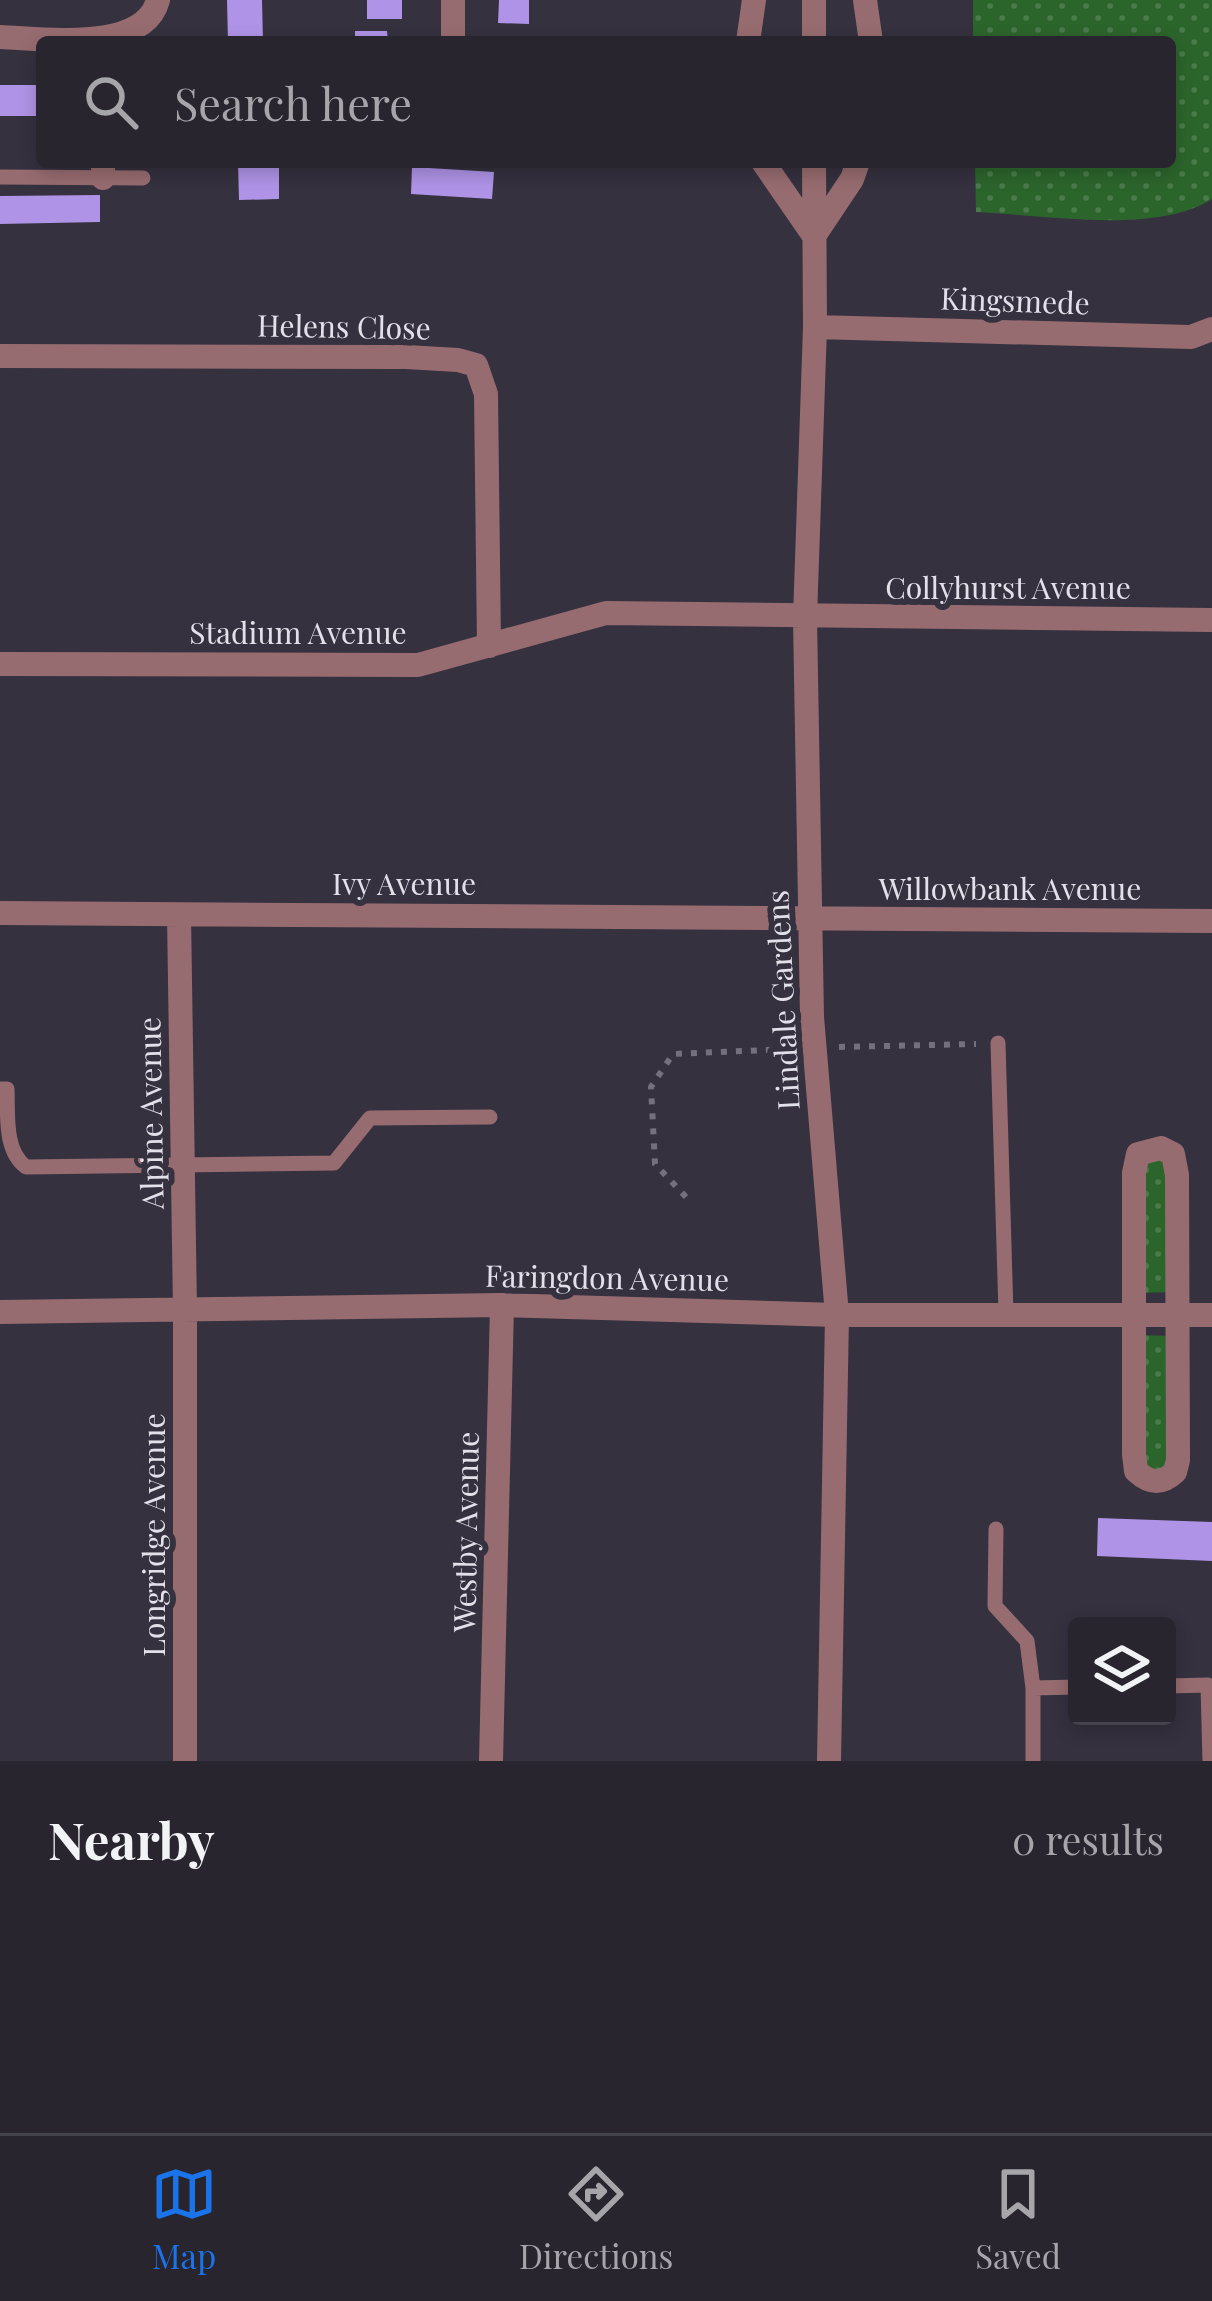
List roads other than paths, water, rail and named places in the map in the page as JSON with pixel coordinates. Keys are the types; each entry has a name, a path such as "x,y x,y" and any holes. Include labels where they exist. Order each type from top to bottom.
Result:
{"street":[{"path":"116,36 129,32 155,10 158,0"},
{"path":"453,0 453,36"},
{"path":"749,36 754,0"},
{"path":"814,0 814,36"},
{"path":"865,0 871,36"},
{"path":"0,37 36,38"},
{"path":"767,168 814,236 856,168"},
{"name":"Lindale Gardens","path":"814,168 815,327 805,618 808,919 837,1316 829,1761"},
{"name":"Kingsmede","path":"815,327 1191,337 1212,329"},
{"name":"Helens Close","path":"0,356 406,357 476,365 486,394 489,646"},
{"name":"Stadium Avenue","path":"0,664 418,665 606,613 805,618"},
{"name":"Collyhurst Avenue","path":"805,618 1212,620"},
{"name":"Ivy Avenue","path":"0,913 808,919"},
{"name":"Alpine Avenue","path":"178,915 185,1310"},
{"name":"Willowbank Avenue","path":"808,919 1212,921"},
{"path":"1161,1148 1173,1154 1176,1165 1177,1314 1178,1460 1174,1472 1158,1481 1146,1480 1136,1471 1134,1173 1138,1154 1161,1148"},
{"name":"Faringdon Avenue","path":"0,1312 502,1305 837,1316 1212,1315"},
{"name":"Westby Avenue","path":"491,1761 502,1305"},
{"name":"Longridge Avenue","path":"185,1310 185,1761"}],"lane":[{"path":"0,176 103,170 143,178"},
{"path":"998,1043 1006,1314"},
{"path":"0,1089 7,1090 9,1136 17,1160 26,1167 334,1163 370,1118 490,1117"},
{"path":"996,1529 995,1606 1027,1641 1034,1688 1033,1761"},
{"path":"1176,1686 1208,1685 1210,1761"},
{"path":"1034,1688 1068,1688"}]}
